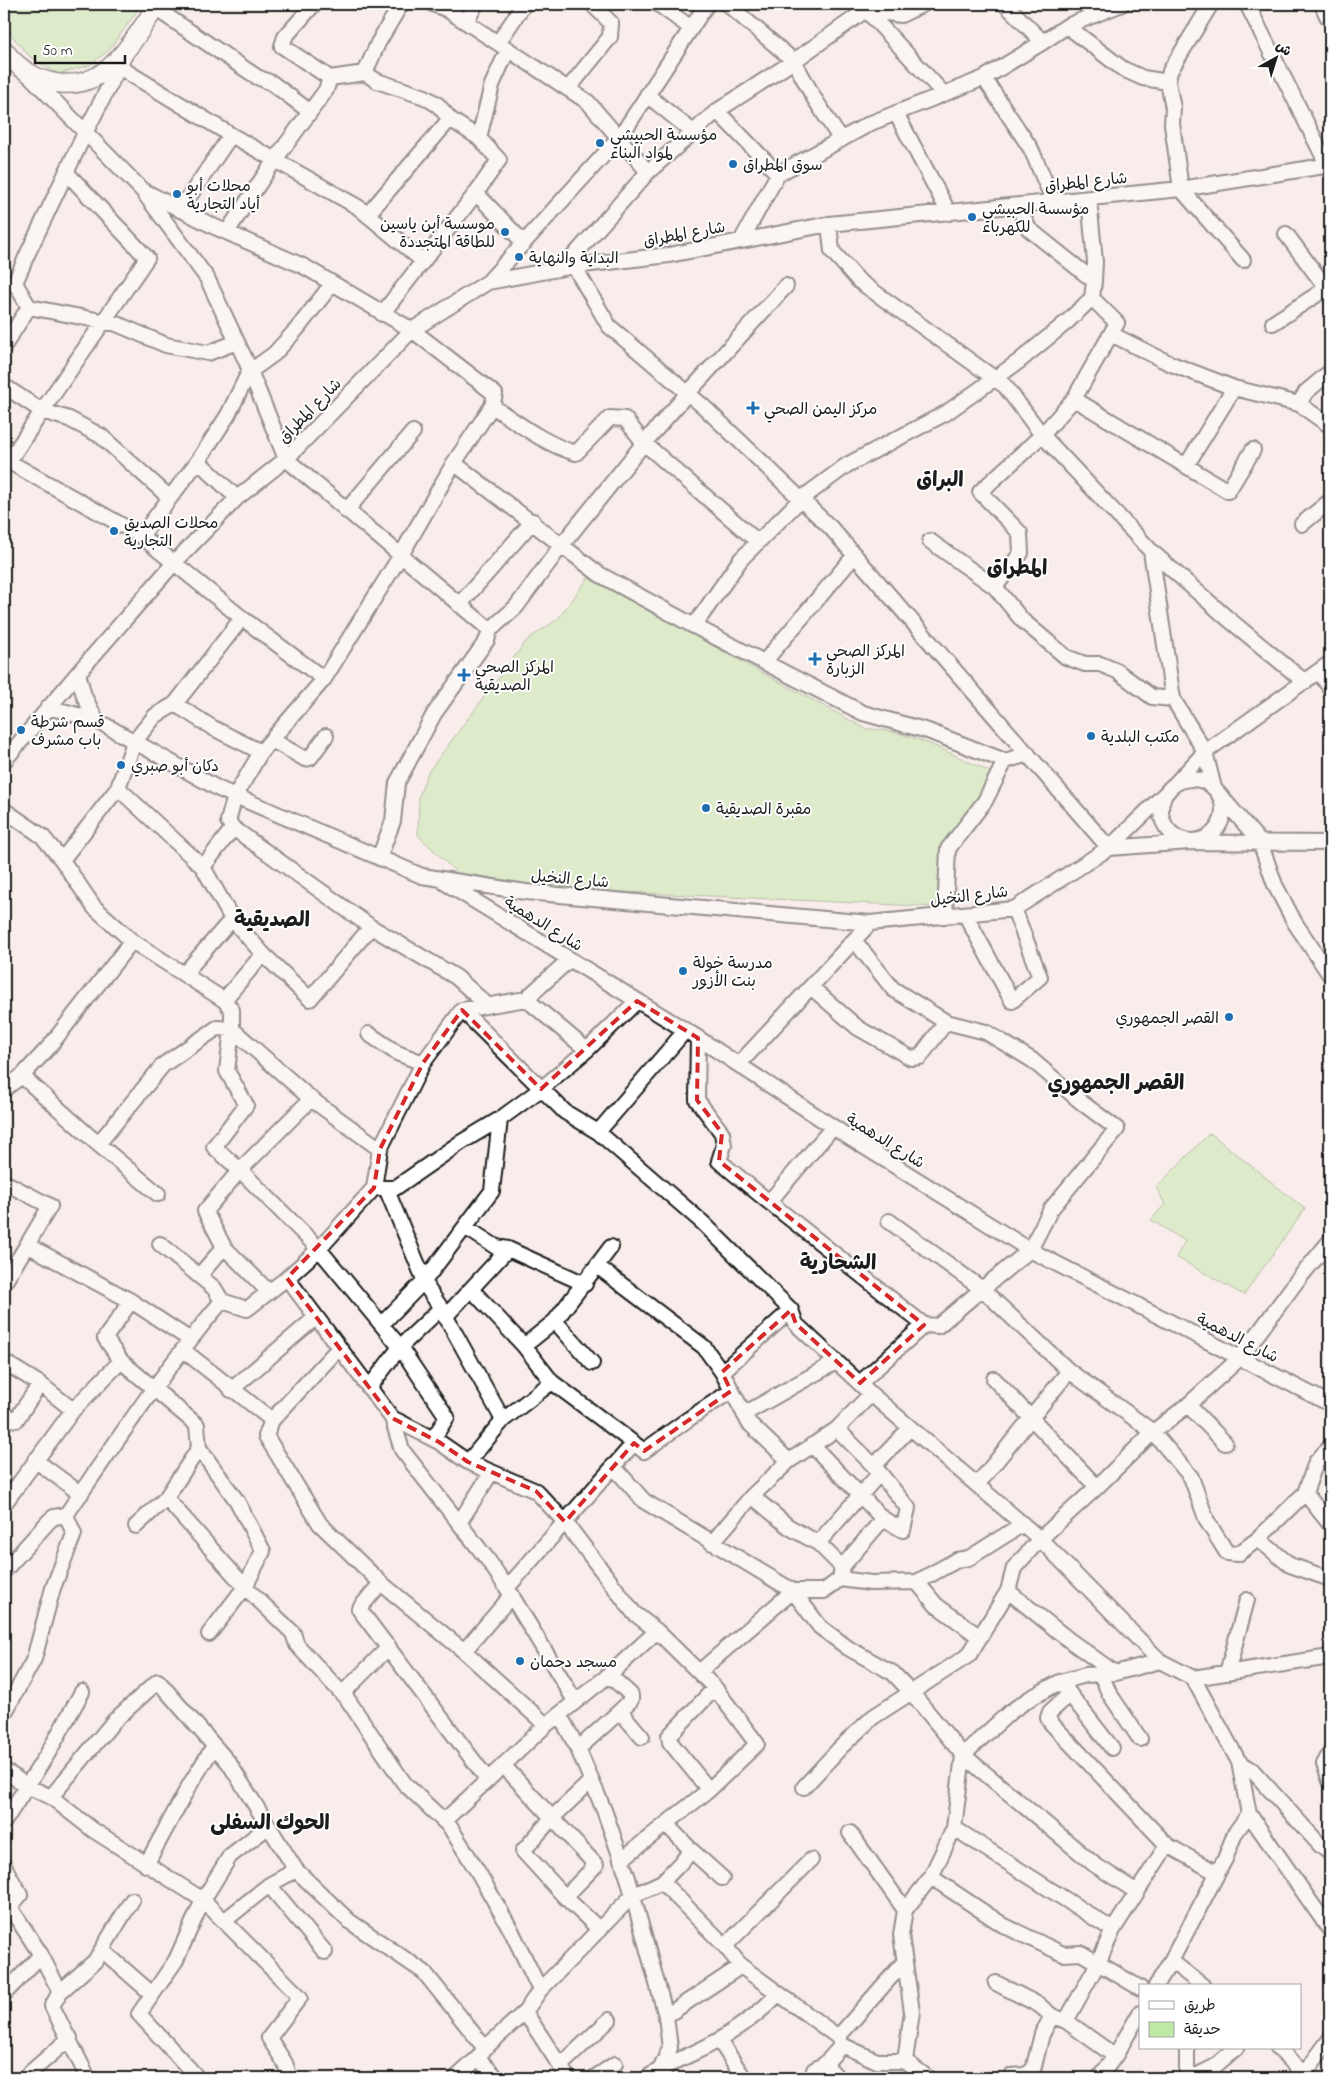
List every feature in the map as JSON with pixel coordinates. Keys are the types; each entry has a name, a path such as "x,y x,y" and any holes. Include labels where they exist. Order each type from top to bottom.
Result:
{"highway":[{"path":"1325,4 1330,15"}],"main road":[{"path":"4,50 25,70 42,81 59,85 76,84 90,80 117,66 156,6"}],"street":[{"path":"314,4 285,38 282,46 330,78 365,73 377,81 425,98 438,105 450,119 479,138 499,160 476,193 382,314"},
{"path":"365,73 378,43 401,4"},
{"path":"433,4 446,9 588,102 620,137 648,172"},
{"path":"466,22 476,4"},
{"path":"479,138 503,46 524,4"},
{"path":"568,89 610,37 610,23 592,4"},
{"path":"658,4 691,28"},
{"path":"488,282 620,137 707,4"},
{"path":"728,4 794,61 814,98 841,140"},
{"path":"863,6 901,15 924,4"},
{"path":"1005,4 1043,42"},
{"path":"741,241 778,174 871,123 984,78 1067,26 1122,4"},
{"path":"1211,4 1170,71 1168,82 1173,108 1172,124 1181,189 1244,260"},
{"path":"1248,4 1330,167"},
{"path":"156,6 257,77 272,83 309,112"},
{"path":"863,6 794,61 718,111 693,132 648,172 568,267 610,326 688,393 831,528 1109,848 1190,842 1330,843"},
{"path":"863,6 944,94"},
{"path":"1067,26 1124,69 1143,78 1168,82"},
{"path":"236,342 208,353 166,345 117,324 29,308 15,284 117,66 274,161 368,214 424,261"},
{"name":"شارع المطراق","path":"25,70 84,133 142,190 207,278 246,361 286,459 412,330 488,282 568,267 668,255 829,224 1181,189 1330,167"},
{"path":"227,232 274,161 326,90 330,78"},
{"path":"984,78 1031,150 1054,202"},
{"path":"647,95 693,132"},
{"path":"718,111 778,174"},
{"path":"896,113 949,212"},
{"path":"368,214 450,119"},
{"path":"180,210 231,135"},
{"path":"66,172 147,258 6,460 141,536 242,618 324,679"},
{"path":"142,190 180,210 305,267 412,330 495,394 492,406 454,463 324,679 261,752 235,796 228,820 233,828 371,927 456,977 487,1006"},
{"path":"476,193 524,243"},
{"path":"694,626 741,559 801,499 847,465 946,413 1018,362 1068,321 1092,298 1095,262 1089,199"},
{"path":"1018,206 1029,229 1094,280"},
{"path":"829,224 832,251 859,281 1005,386 1042,435 1152,551 1226,617 1305,682"},
{"path":"1273,323 1329,290 1286,234"},
{"path":"141,536 198,461 228,415 249,372 274,354 297,329 332,284"},
{"path":"379,858 393,821 397,783 434,714 486,640 490,630 516,607 561,546 644,443 786,286"},
{"path":"995,587 1021,553 1020,533 980,492 1042,435 1074,399 1117,323 1092,298"},
{"path":"4,346 29,308"},
{"path":"1111,334 1169,363 1234,388 1299,404 1330,426"},
{"path":"1299,404 1306,392 1330,372"},
{"path":"4,386 42,410 69,419 101,436 170,498"},
{"path":"1186,466 1234,388"},
{"path":"1074,399 1228,491 1253,450"},
{"path":"492,406 530,430 566,450 576,453 610,418 625,418 644,443 758,542"},
{"path":"346,511 413,432"},
{"path":"4,761 48,707 174,563 237,498 286,459 490,630"},
{"path":"198,461 237,498"},
{"path":"454,463 599,574 694,626 863,713 928,732 1005,761 1028,754"},
{"path":"1302,524 1330,501"},
{"path":"459,605 533,522"},
{"path":"930,541 995,587 1022,620 1066,657 1085,664 1100,664 1117,671 1152,697 1173,700"},
{"path":"1152,551 1173,700 1205,752 1216,791 1223,805 1223,816 1219,827 1211,835 1201,840 1190,842 1172,834 1162,818 1163,800 1171,788 1184,780 1205,782 1216,791 1260,842 1275,885 1295,923 1330,975"},
{"path":"764,662 855,555"},
{"path":"62,860 118,788 134,742 155,716 175,704 242,618"},
{"path":"1325,667 1330,688"},
{"name":"شارع النخيل","path":"48,707 96,720 235,796 422,876 526,892 870,923 1014,909 1109,848 1205,752 1325,667"},
{"path":"78,673 84,696 96,720"},
{"path":"175,704 213,728 261,752"},
{"path":"272,740 305,759 310,758 326,736"},
{"path":"945,916 948,849 986,801 1005,761"},
{"path":"118,788 203,867 232,919 263,954 310,1000 371,927"},
{"path":"4,810 42,836 62,860 94,907 132,941 224,1000 232,1010 232,1029 227,1070 246,1105 214,1147 319,1248 400,1347 447,1417 434,1439"},
{"path":"203,867 233,828"},
{"name":"شارع الدهمية","path":"439,878 698,1038 833,1126 1030,1250 1330,1404"},
{"path":"965,914 1012,1001 1040,977 1014,909"},
{"path":"184,974 232,919"},
{"path":"738,1064 870,923"},
{"path":"698,1038 697,1100 722,1133 724,1144 719,1161 924,1325 938,1326 1030,1250 1051,1209 1117,1129 1081,1102 1032,1060 986,1032 946,1022 893,989 854,940"},
{"path":"4,1089 22,1076 49,1047 132,941"},
{"path":"224,1000 263,954"},
{"path":"503,1420 425,1280 380,1188 380,1149 423,1063 462,1010 526,999 570,959"},
{"path":"811,987 858,1028 911,1058 920,1057 946,1022"},
{"path":"526,999 587,1050"},
{"path":"160,1244 214,1288 222,1301 247,1308 287,1278 380,1188 395,1188 460,1143 500,1119 541,1089 587,1050 637,1000"},
{"path":"462,1010 565,1112 598,1132 703,1223 791,1310 796,1324 871,1394 1040,1539 1160,1661 1193,1678 1239,1762 1249,1814 1330,1930"},
{"path":"98,1144 163,1065 217,1028 232,1029 311,1099 380,1149"},
{"path":"598,1132 685,1031"},
{"path":"369,1034 397,1053 423,1063"},
{"path":"22,1076 98,1144 158,1194"},
{"path":"268,1291 224,1247 205,1211 240,1170 311,1099"},
{"path":"382,1324 425,1280 492,1192 500,1119"},
{"path":"769,1202 833,1126"},
{"path":"4,1182 50,1206 4,1283"},
{"path":"889,1221 982,1289 1069,1371 1153,1432 1191,1477 1206,1522 1227,1553 1238,1554 1258,1539 1305,1494 1316,1462 1330,1447"},
{"path":"465,1227 496,1247 508,1249 585,1284"},
{"path":"804,1787 841,1747 873,1717 969,1655 1008,1590 1014,1568 1040,1539 1153,1432 1188,1405 1240,1358 1296,1282 1330,1241"},
{"path":"27,1245 131,1301 186,1345 231,1390 272,1420"},
{"path":"199,1276 224,1247"},
{"path":"524,1346 555,1321 585,1284 610,1247"},
{"path":"369,1388 400,1347 472,1290 508,1249"},
{"path":"597,1266 704,1347 722,1372 731,1392 749,1422 789,1461"},
{"path":"287,1278 315,1318 392,1418 402,1450 459,1522 509,1591 575,1702"},
{"path":"472,1290 524,1346 552,1382 644,1450 731,1392"},
{"path":"131,1301 105,1338 121,1361 197,1425 199,1448 237,1501 263,1551 245,1587 209,1634"},
{"path":"4,1571 49,1521 54,1517 66,1515 153,1389 222,1301"},
{"path":"722,1372 791,1310"},
{"path":"231,1390 315,1318"},
{"path":"555,1321 592,1363"},
{"path":"860,1384 924,1325"},
{"path":"339,1348 272,1420 266,1436 320,1524 381,1583 464,1651 546,1726"},
{"path":"4,1504 73,1410 121,1361"},
{"path":"4,1362 40,1384 73,1410"},
{"path":"744,1414 836,1362"},
{"path":"978,1485 1069,1371"},
{"path":"994,1379 1097,1487"},
{"path":"468,1462 503,1420 552,1382"},
{"path":"4,1415 16,1420 40,1384"},
{"path":"712,1543 752,1496 789,1461 837,1429 871,1394"},
{"path":"1188,1405 1225,1443"},
{"path":"392,1418 434,1439 468,1462 536,1491 565,1522 634,1613 657,1631 716,1688 757,1744 709,1790 621,1860"},
{"path":"818,1544 859,1496 910,1428"},
{"path":"812,1445 883,1519 903,1530 908,1508 877,1470 837,1429"},
{"path":"464,1651 509,1591 565,1522 634,1443"},
{"path":"136,1526 166,1498 199,1448"},
{"path":"35,1460 80,1494"},
{"path":"613,1466 644,1502 757,1568 792,1591 820,1627 848,1648 893,1674 911,1692 963,1755 1096,1865 1137,1892"},
{"path":"459,1522 491,1473"},
{"path":"1305,1494 1330,1524"},
{"path":"752,1496 789,1527 818,1544 841,1573 872,1583 917,1582 957,1560 969,1558 1023,1524"},
{"path":"166,1498 245,1587 293,1633 297,1645 342,1694 404,1783 450,1827 511,1930 540,1990"},
{"path":"4,1714 34,1660 54,1588 74,1534 66,1515"},
{"path":"699,1672 792,1591 824,1591 841,1573 883,1519"},
{"path":"1258,1539 1290,1565 1330,1579"},
{"path":"917,1582 936,1605 980,1637"},
{"path":"381,1583 359,1609 488,1780"},
{"path":"1008,1590 1069,1640 1115,1673"},
{"path":"1227,1673 1247,1600"},
{"path":"444,1821 546,1726 609,1675 657,1631"},
{"path":"342,1694 389,1647"},
{"path":"1193,1678 1330,1657"},
{"path":"905,2061 912,2012 901,1934 905,1910 931,1877 954,1828 963,1755 1010,1712 1028,1699 1060,1682 1100,1672 1115,1673 1160,1661"},
{"path":"1100,1672 1109,1693 1140,1740"},
{"path":"578,1748 631,1700 631,1694 609,1675"},
{"path":"51,1797 114,1721 158,1681 229,1763 296,1870 349,1921 424,1972 497,2078"},
{"path":"1060,1682 1112,1748"},
{"path":"709,1790 670,1742 669,1736 716,1688"},
{"path":"4,1822 48,1753 82,1692"},
{"path":"1070,1694 1050,1712 1048,1718 1051,1724 1167,1845 1216,1873"},
{"path":"620,1711 642,1737"},
{"path":"558,1716 578,1748 604,1810 632,1896 666,2016 670,2048 663,2073"},
{"path":"146,1864 189,1786 214,1746"},
{"path":"1330,1753 1324,1764 1330,1781"},
{"path":"1239,1762 1252,1770 1320,1845 1330,1853"},
{"path":"503,1765 596,1865 565,1898"},
{"path":"4,1770 27,1786 51,1797 93,1830 203,1900 300,1997 269,2038 285,2063 290,2078"},
{"path":"591,1781 552,1818 523,1851 565,1898 600,1930"},
{"path":"1158,1984 1225,1859 1235,1833 1249,1814"},
{"path":"666,1824 722,1878"},
{"path":"195,2078 196,2075 140,2014 176,1960 203,1900 230,1856 269,1826"},
{"path":"954,1828 1113,1930"},
{"path":"850,1833 905,1910"},
{"path":"1066,2021 1098,1963 1113,1930 1167,1845"},
{"path":"456,2078 524,2012 540,1990 632,1896 662,1882 692,1851"},
{"path":"725,1946 811,1860"},
{"path":"4,1866 20,1895 7,1909 41,1955 60,1992"},
{"path":"224,1921 268,1885 296,1870"},
{"path":"931,1877 1004,1925 1063,1954 1081,1953 1139,1987"},
{"path":"662,1882 725,1946 741,1966 777,1995 840,2041 877,2061 905,2061 920,2076"},
{"path":"268,1885 325,1952"},
{"path":"87,2077 70,2038 52,2006 60,1992 95,1960 132,1900"},
{"path":"102,1950 152,1994"},
{"path":"4,1994 41,1955"},
{"path":"1171,1961 1200,1984"},
{"path":"838,2078 819,2067 904,1962"},
{"path":"666,2016 741,1966"},
{"path":"996,1983 1039,2005 1052,2016 1066,2021 1115,2056"},
{"path":"646,2078 663,2073 719,2040 764,2009 777,1995"},
{"path":"524,2012 568,2078"},
{"path":"1099,2078 1115,2056 1139,2015"},
{"path":"1010,2078 1011,2076 1025,2075 1033,2070 1042,2034 1052,2016"},
{"path":"560,2066 609,2020"},
{"path":"24,2078 70,2038"},
{"path":"1280,2050 1306,2076 1330,2039"},
{"path":"719,2040 744,2078"},
{"path":"1187,2050 1187,2078"},
{"path":"1192,2078 1214,2067 1234,2050"},
{"path":"594,2078 615,2064"}],"highlighted area":[{"path":"637,1001 698,1038 697,1100 722,1133 719,1161 924,1325 860,1383 796,1324 791,1310 722,1372 731,1391 644,1451 634,1443 565,1522 536,1491 468,1462 439,1442 392,1418 287,1278 374,1188 380,1149 423,1063 462,1010 541,1089"}],"green space":[{"path":"4,4 142,4 110,49 90,65 58,74 29,56 4,26"},
{"path":"588,578 866,729 898,733 914,738 991,772 997,791 950,847 940,907 521,887 460,876 418,835 419,796 428,772 527,640 558,619"},
{"path":"1210,1133 1305,1209 1244,1295 1176,1257 1185,1241 1151,1220 1165,1204 1156,1187"}],"place":[{"name":"مؤسسة الحبيشي لمواد البناء","path":"600,143"},
{"name":"سوق المطراق","path":"733,164"},
{"name":"محلات أبو أياد التجارية","path":"177,194"},
{"name":"مؤسسة الحبيشي للكهرباء","path":"972,217"},
{"name":"موسسة أبن ياسين للطاقة المتجددة","path":"505,232"},
{"name":"البداية والنهاية","path":"519,257"},
{"name":"مركز اليمن الصحي","path":"753,408"},
{"name":"محلات الصديق التجارية","path":"114,531"},
{"name":"المركز الصحي الزبارة","path":"815,659"},
{"name":"المركز الصحي الصديقية","path":"464,675"},
{"name":"قسم شرطة باب مشرف","path":"21,730"},
{"name":"مكتب البلدية","path":"1091,736"},
{"name":"دكان أبو صبري","path":"121,765"},
{"name":"مقبرة الصديقية","path":"706,808"},
{"name":"مدرسة خولة بنت الأزور","path":"683,971"},
{"name":"القصر الجمهوري","path":"1229,1017"},
{"name":"مسجد دحمان","path":"520,1661"}],"district":[{"name":"البراق","path":"940,479"},
{"name":"المطراق","path":"1017,567"},
{"name":"الصديقية","path":"272,919"},
{"name":"القصر الجمهوري","path":"1116,1082"},
{"name":"الشحارية","path":"838,1262"},
{"name":"الحوك السفلى","path":"270,1822"}]}
